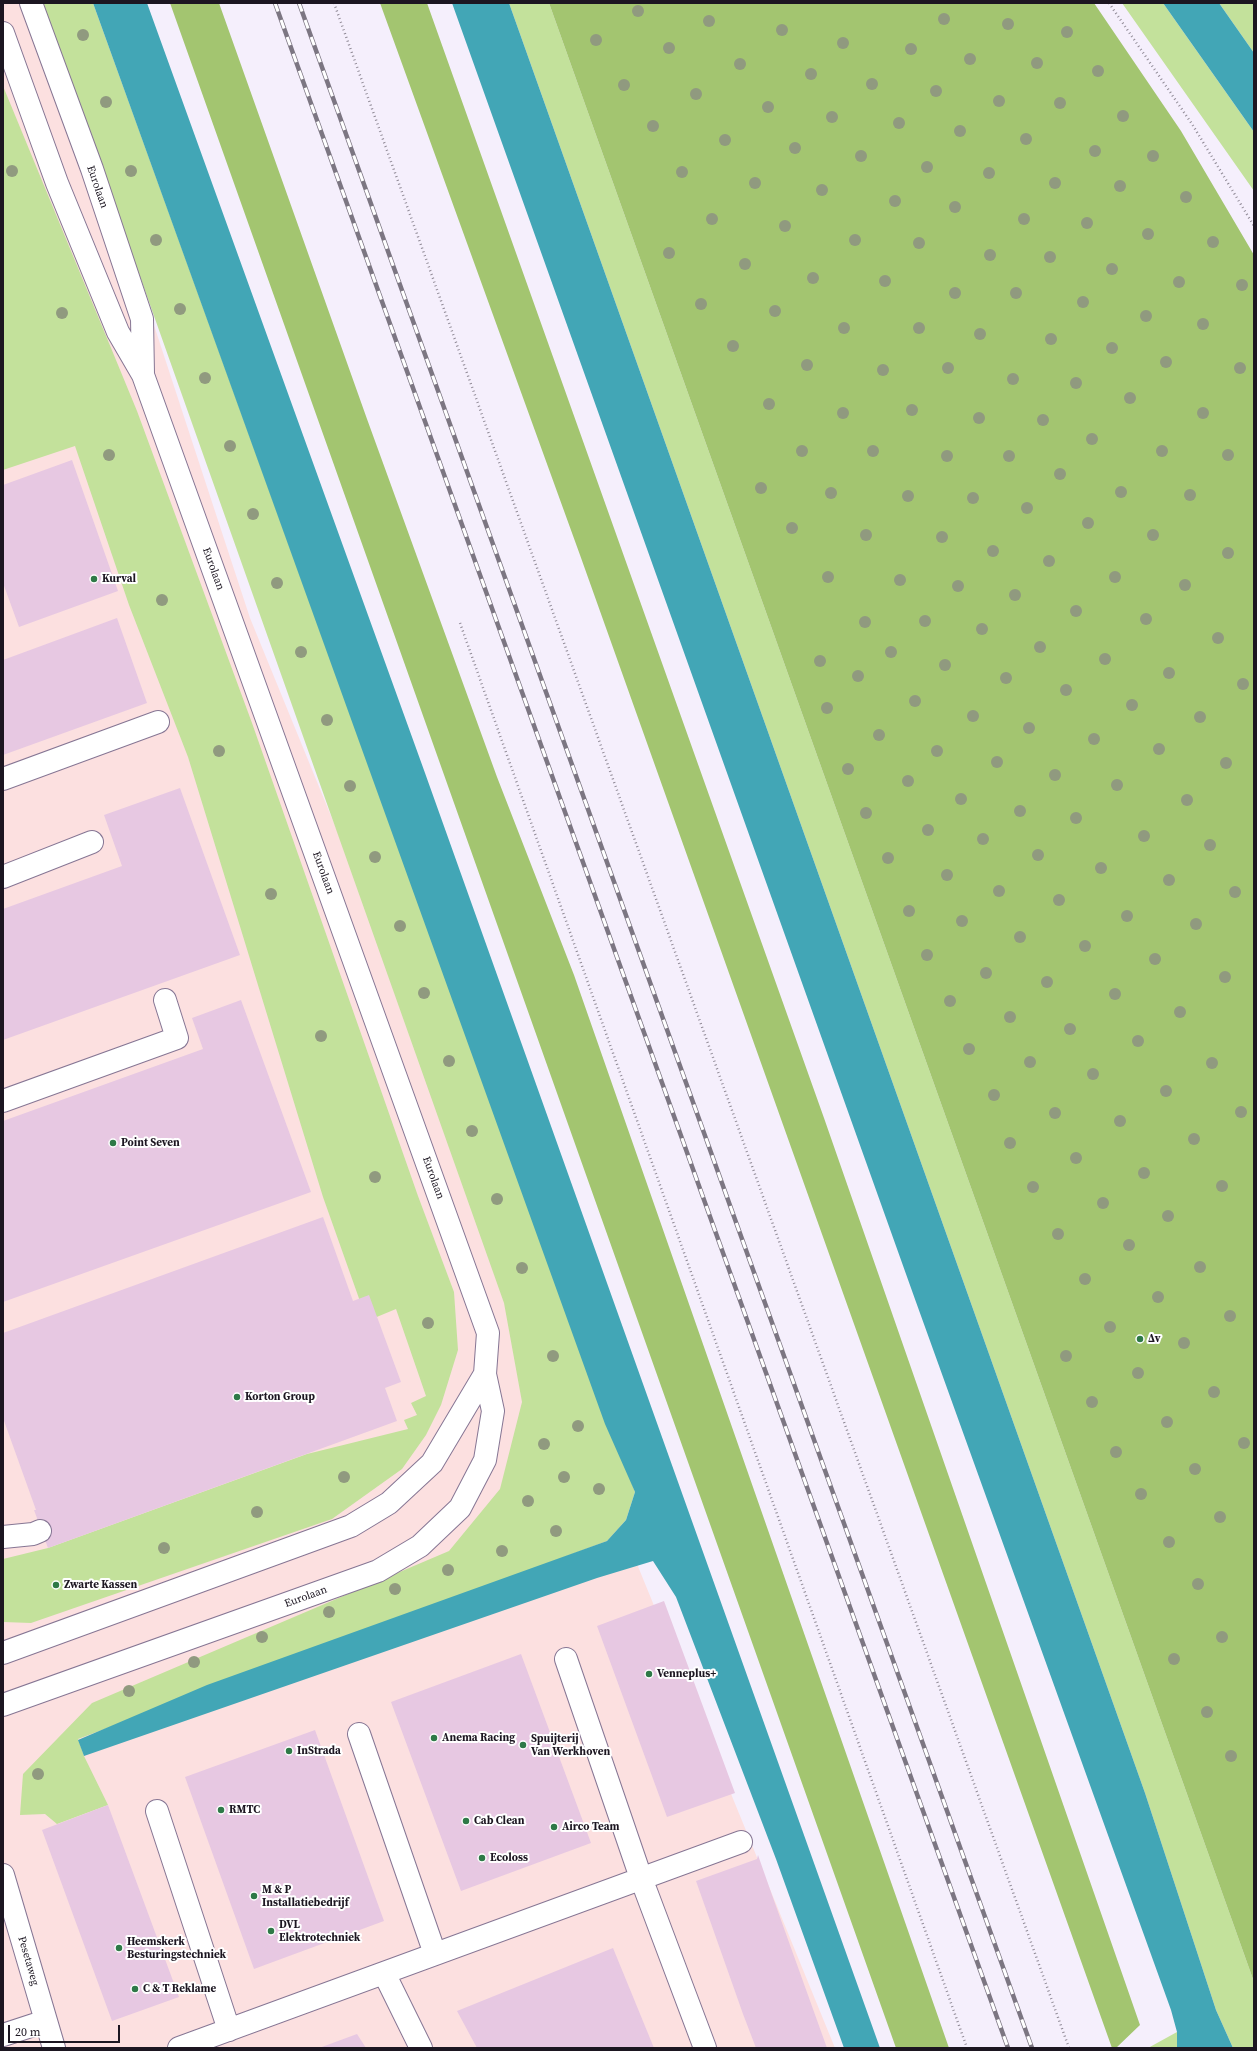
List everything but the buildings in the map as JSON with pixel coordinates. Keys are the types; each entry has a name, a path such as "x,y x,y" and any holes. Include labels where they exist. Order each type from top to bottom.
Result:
{"main road":[{"name":"Eurolaan","path":"31,3 92,169 142,319 143,375"},
{"name":"Eurolaan","path":"3,33 57,183 103,296 118,332 143,375 488,1333 485,1374 493,1411 485,1460 460,1508 420,1546 378,1571 3,1705"},
{"path":"3,779 158,722"},
{"path":"3,877 92,842"},
{"path":"3,1101 177,1038 165,1000"},
{"name":"Eurolaan","path":"3,1653 351,1526 389,1503 432,1462 485,1374"},
{"path":"3,1537 33,1534 40,1531"},
{"path":"566,1659 641,1878 704,2048"},
{"path":"359,1734 435,1954"},
{"path":"158,1811 229,2030"},
{"path":"179,2048 741,1842"},
{"name":"Pesetaweg","path":"3,1875 54,2048"},
{"path":"384,1973 421,2048"},
{"path":"3,2035 46,2021"}],"path":[{"path":"334,3 1069,2048"},
{"path":"1109,3 1192,124 1254,226"},
{"path":"460,623 967,2048"}],"shaded area":[{"path":"3,3 42,3 150,313 250,618 835,2048 3,2048"}],"green space":[{"path":"43,3 93,3 396,841 635,1492 626,1520 607,1541 78,1739 84,1756 108,1805 57,1824 45,1814 20,1815 23,1774 92,1703 449,1551 500,1489 522,1402 504,1303"},
{"path":"170,3 219,3 367,419 497,777 574,975 949,2048 896,2048"},
{"path":"380,3 427,3 824,1118 1140,2025 1116,2048 1112,2048 580,555"},
{"path":"509,3 549,3 1254,1982 1254,2048 1233,2048 1216,2010 1145,1793"},
{"name":"∆v","path":"549,3 1094,3 1181,131 1254,255 1254,1982"},
{"path":"1122,3 1163,3 1254,132 1254,191"},
{"path":"1219,3 1254,3 1254,53"},
{"path":"3,86 137,411 252,723 418,1196 454,1292 458,1350 441,1405 426,1435 402,1469 332,1519 31,1623 3,1622 3,1559 48,1548 307,1454 408,1429 404,1420 417,1415 411,1403 426,1396 396,1309 367,1321 323,1197 188,757 129,605 75,446 3,470"},
{"path":"1177,2032 1177,2048 1148,2048"}],"water":[{"path":"93,3 147,3 425,773 880,2048 844,2048 776,1859 676,1597 653,1561 597,1578 84,1756 78,1740 207,1685 607,1541 626,1520 635,1492 605,1424"},
{"path":"452,3 509,3 1145,1793 1216,2010 1233,2048 1177,2048 1177,2032 1171,2010 916,1302"},
{"path":"1163,3 1219,3 1254,53 1254,132"}],"railway":[{"path":"275,3 1008,2048"},
{"path":"299,3 1032,2048"}],"place":[{"name":"Kurval","path":"94,579"},
{"name":"Point Seven","path":"113,1143"},
{"name":"∆v","path":"1140,1339"},
{"name":"Korton Group","path":"237,1397"},
{"name":"Zwarte Kassen","path":"56,1585"},
{"name":"Venneplus+","path":"649,1674"},
{"name":"Anema Racing","path":"434,1738"},
{"name":"Spuijterij Van Werkhoven","path":"523,1745"},
{"name":"InStrada","path":"289,1751"},
{"name":"RMTC","path":"221,1810"},
{"name":"Cab Clean","path":"466,1821"},
{"name":"Airco Team","path":"554,1827"},
{"name":"Ecoloss","path":"482,1858"},
{"name":"M & P Installatiebedrijf","path":"254,1896"},
{"name":"DVL Elektrotechniek","path":"271,1931"},
{"name":"Heemskerk Besturingstechniek","path":"119,1948"},
{"name":"C & T Reklame","path":"135,1989"}]}
